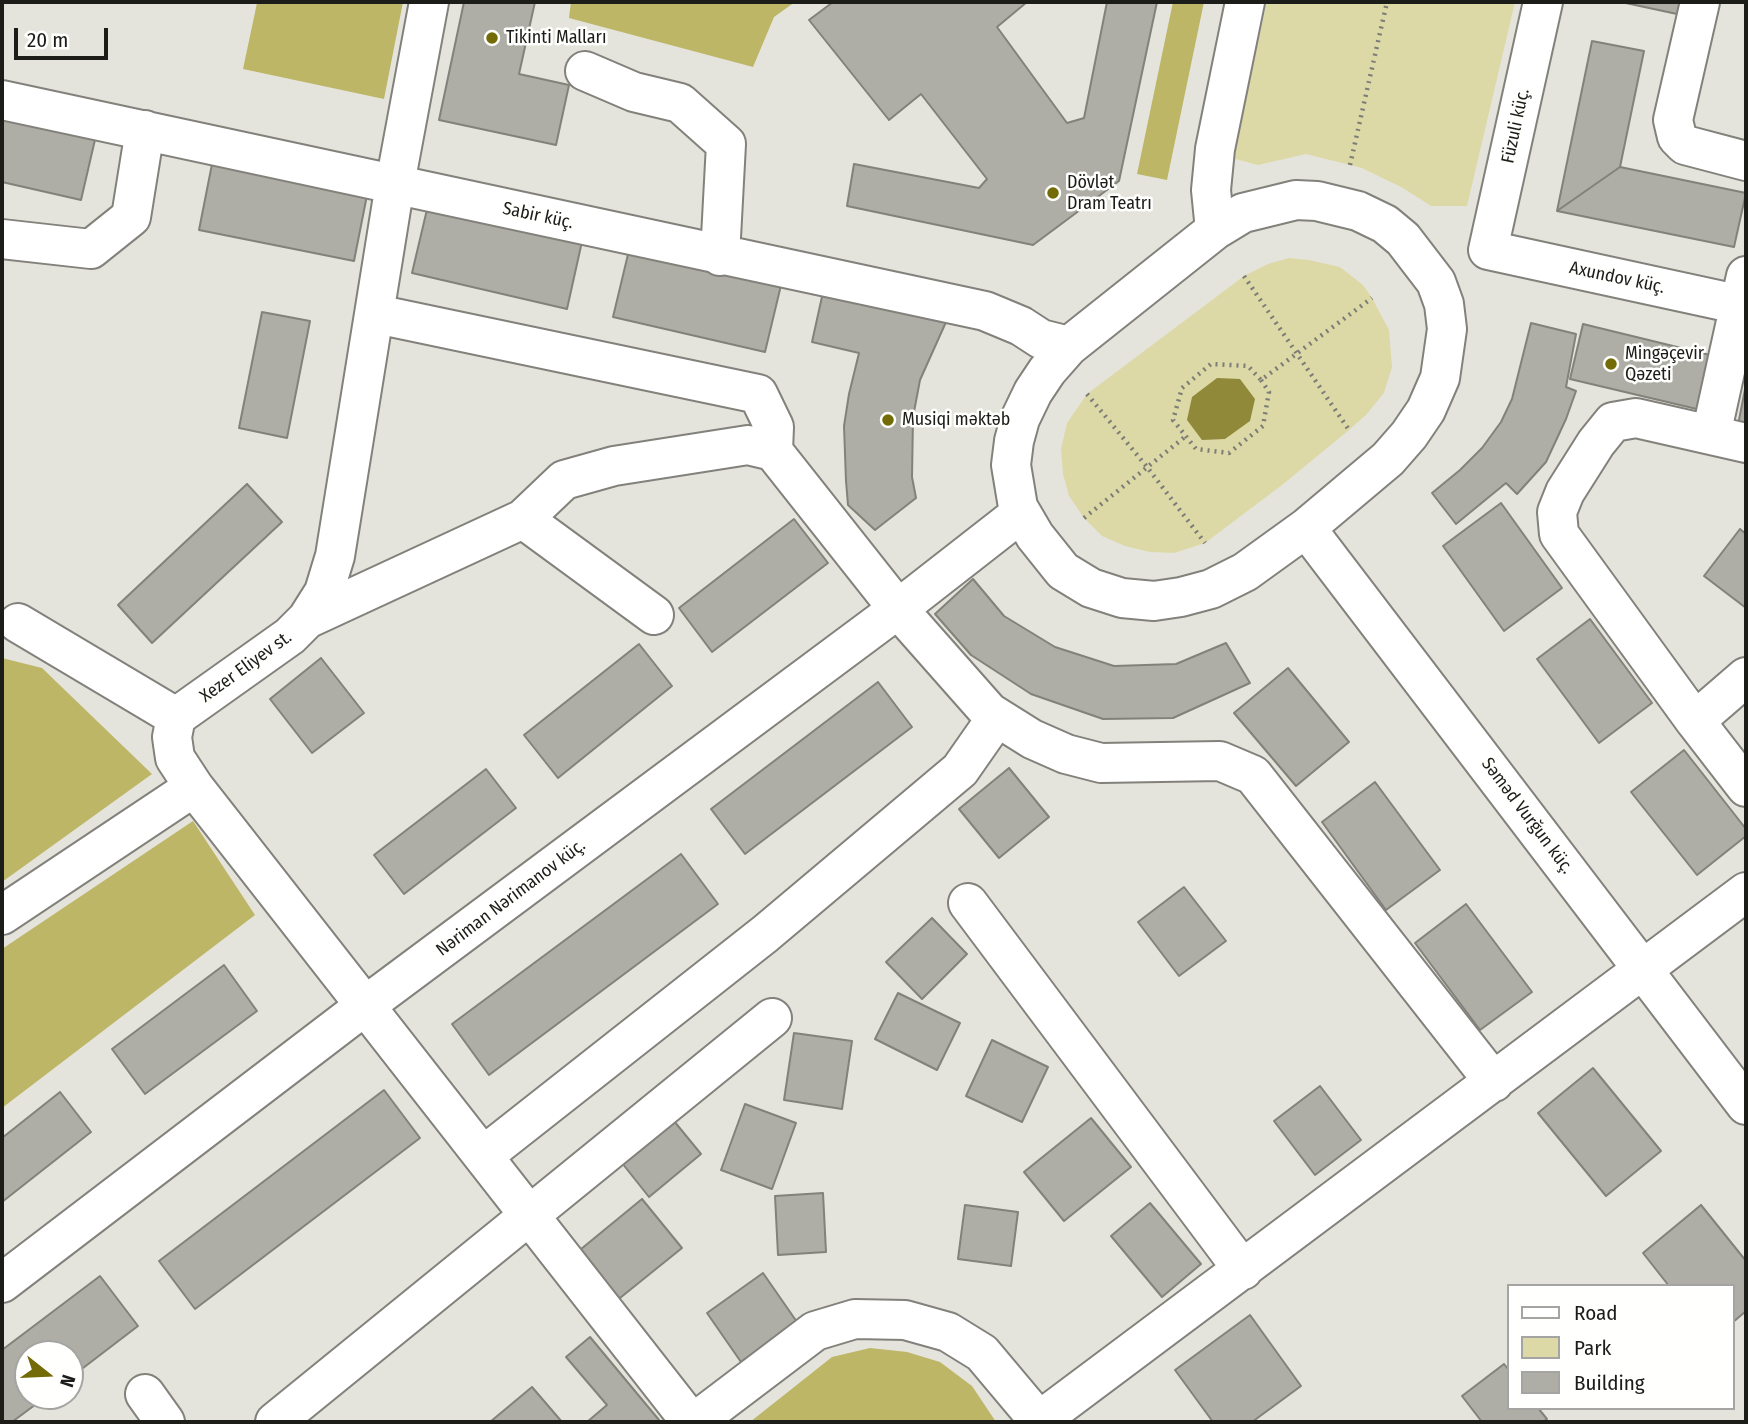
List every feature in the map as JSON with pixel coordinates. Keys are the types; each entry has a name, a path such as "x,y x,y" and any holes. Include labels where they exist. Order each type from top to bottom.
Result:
{"street":[{"name":"Xezer Eliyev st.","path":"176,718 290,636 307,620 324,592 335,556 395,184 429,2"},
{"path":"1215,230 1210,190 1245,2"},
{"name":"Füzuli küç.","path":"1489,250 1543,2"},
{"path":"1699,2 1673,120 1677,137 1685,145 1746,161"},
{"path":"585,71 634,92 680,103 726,144 720,256"},
{"name":"Sabir küç.","path":"2,100 985,311 1041,339 1069,346"},
{"path":"2,239 90,249 131,217 145,130"},
{"path":"1296,200 1317,201 1358,211 1385,224 1403,239 1436,282 1444,304 1447,329 1440,378 1426,410 1388,460 1306,528 1245,572 1211,589 1181,597 1154,601 1122,598 1091,587 1063,571 1035,536 1021,513 1013,488 1014,441 1020,419 1047,371 1069,346 1215,230 1243,213 1296,200"},
{"path":"1436,282 1489,250"},
{"name":"Axundov küç.","path":"1489,250 1744,295"},
{"path":"1744,295 1729,439 1636,418 1613,422 1565,492 1557,512 1559,534 1746,787"},
{"path":"376,314 758,394 774,427 773,451"},
{"path":"307,620 523,519 565,481 614,466 748,446 773,451 898,609 989,712 1032,739 1066,754 1101,763 1220,761 1253,775 1493,1082"},
{"name":"Nəriman Nərimanov küç.","path":"2,1283 366,1005 898,609 1021,513"},
{"path":"523,519 654,615"},
{"name":"Səməd Vurğun küç.","path":"1306,528 1746,1105"},
{"path":"18,623 176,718 172,737 174,758 194,787 693,1422 815,1331 855,1318 905,1320 948,1332 982,1353 1040,1422 1746,892"},
{"path":"1695,721 1746,677"},
{"path":"483,1156 765,934 960,770 998,718"},
{"path":"2,915 194,787"},
{"path":"968,903 1243,1270"},
{"path":"275,1422 772,1018"}],"path":[{"path":"1350,165 1387,2"},
{"path":"1244,276 1349,430"},
{"path":"1261,380 1372,298"},
{"path":"1211,364 1248,366 1261,380 1269,392 1263,426 1229,453 1196,449 1173,420 1182,388 1211,364"},
{"path":"1087,394 1205,543"},
{"path":"1084,518 1186,436"}],"green space":[{"path":"1267,2 1515,2 1467,206 1431,206 1403,188 1362,168 1306,154 1258,165 1232,158"},
{"path":"1289,258 1340,267 1363,285 1389,330 1392,367 1384,393 1349,430 1205,543 1174,553 1150,552 1125,546 1102,536 1084,518 1069,496 1063,474 1061,449 1067,423 1087,394 1244,276 1268,264"}],"shaded area":[{"path":"251,2 403,2 384,99 243,69 257,3"},
{"path":"571,2 795,2 774,17 753,67 569,18"},
{"path":"1173,2 1204,2 1167,180 1137,174"},
{"path":"1217,378 1240,379 1255,399 1250,421 1225,439 1202,440 1187,420 1192,397"},
{"path":"2,658 42,668 152,774 2,882"},
{"path":"193,821 255,915 2,1108 2,949"},
{"path":"870,1348 907,1352 940,1362 972,1386 996,1422 750,1422 832,1357"}],"building":[{"name":"Tikinti Malları","path":"464,2 535,2 519,74 569,85 556,145 439,120"},
{"path":"833,2 1027,2 997,27 1067,123 1084,118 1107,2 1157,2 1119,181 1033,245 847,206 854,164 979,188 987,179 921,94 889,120 809,20"},
{"path":"1621,2 1680,2 1677,14"},
{"path":"1592,41 1644,51 1620,167 1557,211"},
{"path":"2,109 97,131 81,200 2,182"},
{"path":"214,154 369,185 354,261 199,230"},
{"path":"1620,167 1746,193 1734,247 1557,211"},
{"path":"429,201 583,237 567,309 412,273"},
{"path":"630,246 782,281 765,352 613,317"},
{"path":"825,283 946,322 920,380 913,417 912,477 916,498 875,530 848,505 844,426 859,353 812,342"},
{"path":"262,312 310,321 287,438 239,428"},
{"path":"1531,323 1576,334 1566,387 1576,391 1566,419 1546,462 1517,494 1506,483 1456,524 1432,493 1482,448 1501,422 1512,399"},
{"path":"1583,324 1714,356 1701,410 1570,379"},
{"path":"1746,384 1746,427 1738,425"},
{"path":"247,484 282,522 152,643 118,605"},
{"path":"1501,503 1562,588 1504,631 1443,546"},
{"path":"794,519 828,563 712,652 679,608"},
{"path":"1740,529 1746,534 1746,608 1704,576"},
{"path":"973,579 1004,616 1055,647 1114,666 1176,664 1226,643 1250,683 1173,718 1103,719 1031,694 971,655 935,614"},
{"path":"1590,619 1652,703 1599,743 1537,659"},
{"path":"639,644 672,686 558,778 524,735"},
{"path":"321,658 364,713 312,753 270,699"},
{"path":"1288,668 1349,742 1296,786 1234,713"},
{"path":"878,682 912,727 745,854 711,809"},
{"path":"1684,750 1746,829 1746,836 1697,875 1631,792"},
{"path":"1009,768 1049,817 999,858 959,809"},
{"path":"486,769 516,808 404,894 374,855"},
{"path":"1375,782 1440,870 1386,910 1322,822"},
{"path":"681,854 718,904 489,1075 452,1024"},
{"path":"1184,887 1226,941 1179,976 1138,922"},
{"path":"1466,904 1532,992 1480,1030 1415,943"},
{"path":"932,918 967,954 922,999 886,962"},
{"path":"224,965 257,1011 145,1094 112,1049"},
{"path":"898,993 960,1023 937,1070 875,1039"},
{"path":"794,1033 852,1041 842,1109 784,1100"},
{"path":"992,1040 1048,1067 1022,1122 966,1096"},
{"path":"1593,1068 1661,1151 1606,1196 1538,1113"},
{"path":"1320,1086 1361,1140 1315,1175 1274,1121"},
{"path":"384,1090 420,1138 195,1309 159,1261"},
{"path":"60,1092 91,1132 2,1202 2,1138"},
{"path":"745,1104 796,1123 772,1189 721,1170"},
{"path":"1091,1118 1131,1167 1064,1221 1024,1172"},
{"path":"674,1121 701,1154 649,1197 622,1163"},
{"path":"823,1193 826,1252 778,1255 775,1196"},
{"path":"642,1199 682,1248 615,1302 575,1254"},
{"path":"1150,1203 1201,1264 1162,1297 1111,1236"},
{"path":"965,1205 1018,1212 1011,1266 958,1259"},
{"path":"1701,1205 1746,1261 1746,1311 1734,1321 1734,1284 1667,1284 1643,1253"},
{"path":"763,1273 797,1322 741,1362 707,1313"},
{"path":"100,1276 138,1326 84,1367 84,1340 15,1340"},
{"path":"1250,1315 1301,1386 1252,1422 1213,1422 1175,1370"},
{"path":"590,1337 659,1420 587,1422 607,1405 566,1357"},
{"path":"14,1341 14,1410 28,1410 12,1422 2,1422 2,1350"},
{"path":"1504,1364 1506,1410 1540,1410 1547,1419 1543,1422 1482,1422 1462,1396"},
{"path":"532,1387 562,1422 490,1422"}],"place":[{"name":"Tikinti Malları","path":"492,38"},
{"name":"Dövlət Dram Teatrı","path":"1053,193"},
{"name":"Mingəçevir Qəzeti","path":"1611,364"},
{"name":"Musiqi məktəb","path":"888,420"}]}
